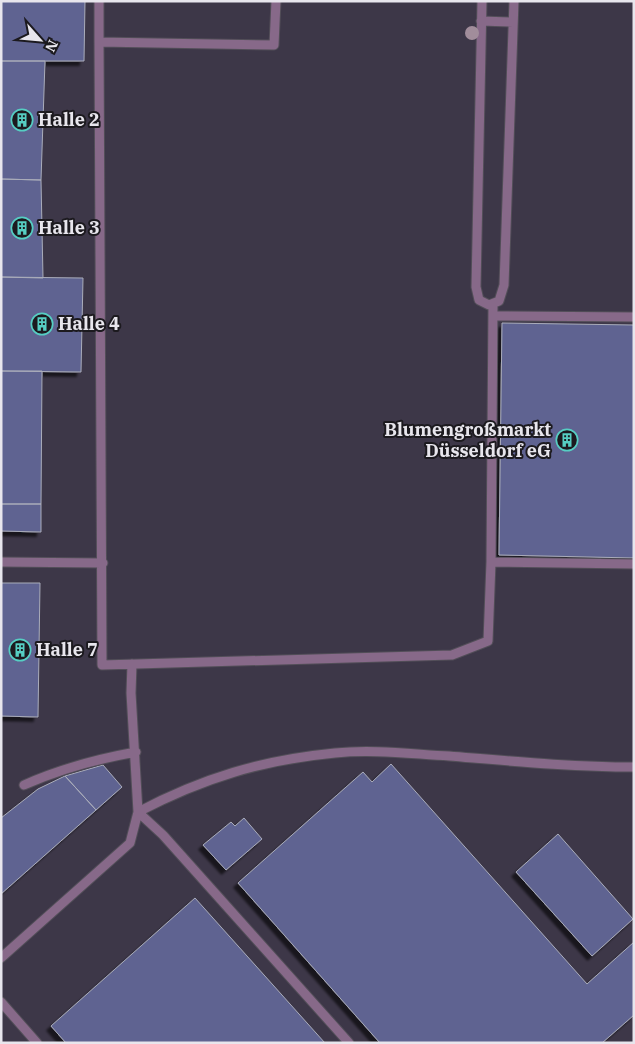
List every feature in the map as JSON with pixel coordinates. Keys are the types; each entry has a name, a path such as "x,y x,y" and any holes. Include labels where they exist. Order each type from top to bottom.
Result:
{"lane":[{"path":"99,1 102,666 452,655 488,641 491,562 493,304"},
{"path":"99,42 274,45 276,1"},
{"path":"482,1 476,287 479,300 483,304 493,304 502,297 504,284 514,1"},
{"path":"482,21 513,22"},
{"path":"493,316 634,317"},
{"path":"1,562 103,563"},
{"path":"491,562 634,564"},
{"path":"1,958 130,843 138,812 136,752 131,693 132,664"},
{"path":"24,785 58,770 136,752"},
{"path":"138,812 183,789 255,765 336,753 393,752 586,767 634,767"},
{"path":"138,812 163,835 350,1043"},
{"path":"1,1002 37,1043"}],"shaded area":[{"path":"1,1 634,1 634,1043 1,1043"}],"building":[{"path":"1,1 85,1 84,61 1,61"},
{"name":"Halle 2","path":"1,61 45,61 41,180 1,179"},
{"name":"Halle 3","path":"1,179 41,180 43,278 1,277"},
{"name":"Halle 4","path":"1,277 83,278 81,372 1,371"},
{"name":"Blumengroßmarkt Düsseldorf eG","path":"502,323 634,325 634,558 499,555"},
{"path":"1,371 42,371 41,504 1,504"},
{"path":"1,504 41,504 41,532 1,531"},
{"name":"Halle 7","path":"1,583 40,583 38,717 1,716"},
{"path":"391,764 587,984 634,942 634,1015 602,1043 380,1043 238,883 363,772 372,782"},
{"path":"103,765 122,787 96,810 65,776"},
{"path":"65,776 96,810 1,894 1,818 38,789"},
{"path":"244,818 262,839 226,870 203,845 231,822 235,826"},
{"path":"558,834 633,919 592,956 516,872"},
{"path":"195,898 325,1043 66,1043 51,1026"}],"place":[{"name":"Halle 2","path":"22,120"},
{"name":"Halle 3","path":"22,228"},
{"name":"Halle 4","path":"42,324"},
{"name":"Blumengroßmarkt Düsseldorf eG","path":"567,440"},
{"name":"Halle 7","path":"20,650"}]}
